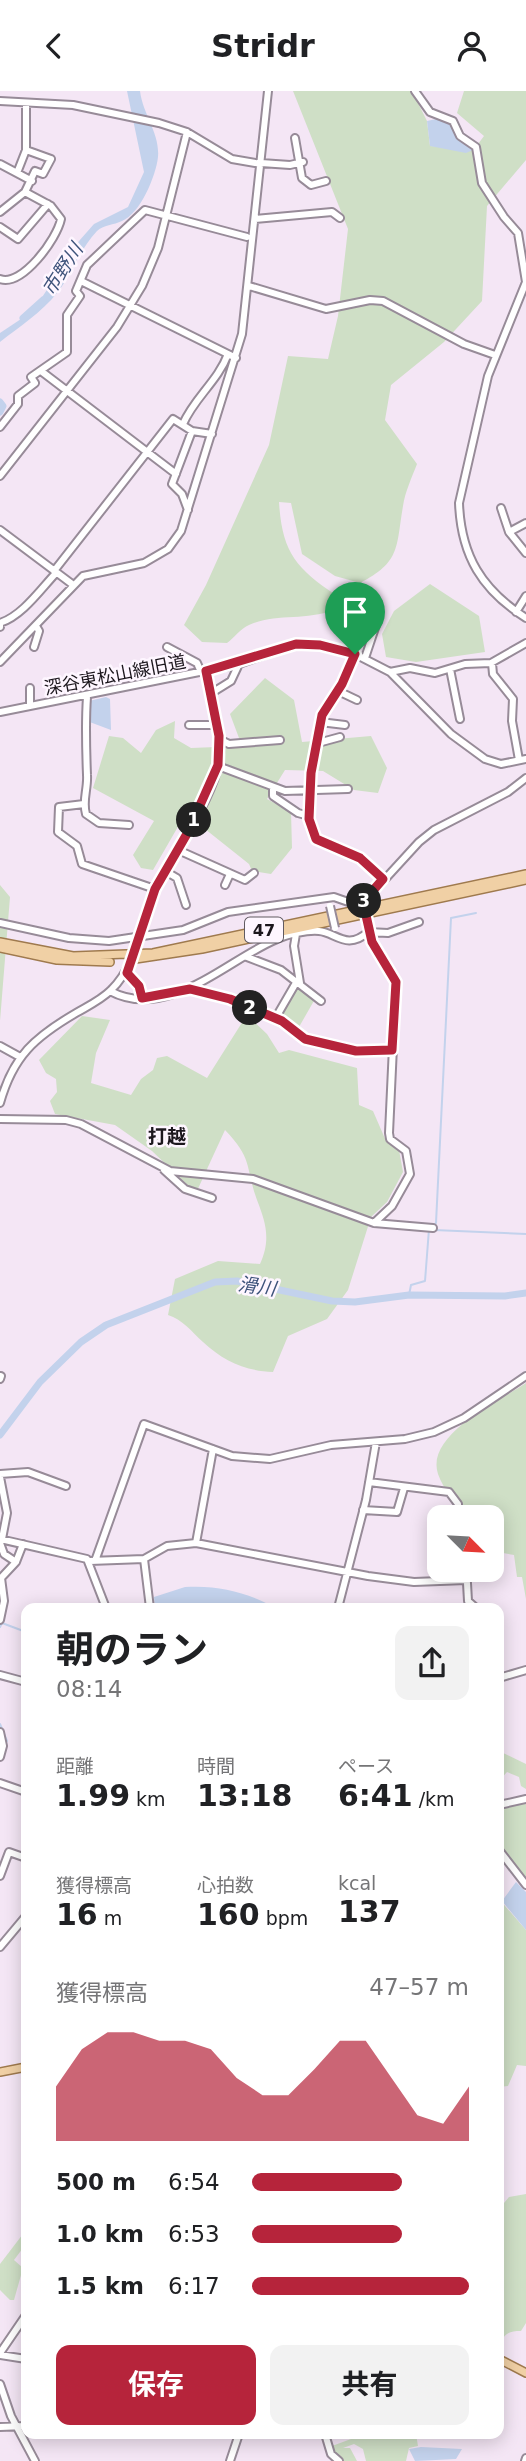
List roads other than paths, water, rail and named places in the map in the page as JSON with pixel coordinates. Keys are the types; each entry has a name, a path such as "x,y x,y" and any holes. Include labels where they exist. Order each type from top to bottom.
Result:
{"main road":[{"name":"47","path":"0,948 72,961 132,958 526,874"},
{"name":"47","path":"364,908 526,880"},
{"name":"47","path":"0,942 58,954 132,958"},
{"path":"0,2072 21,2068"},
{"path":"504,2362 526,2373"}],"street":[{"path":"0,662 72,584 95,572 144,563 161,555 177,538 236,358 249,286 268,91"},
{"path":"415,91 430,112 453,121 460,136 476,146 482,183 518,233 525,288 495,355 461,488 460,516 479,578 526,618"},
{"path":"0,101 73,106 155,122 187,132 232,159 261,164 300,163"},
{"path":"17,173 26,151 26,104"},
{"path":"0,476 131,306 150,268 167,215 187,132"},
{"path":"295,138 307,183 313,185 326,181"},
{"path":"0,212 25,192 35,171 43,174 51,159 26,151"},
{"path":"0,164 32,181"},
{"path":"0,279 8,282 19,278 58,233 61,219 48,204 25,192"},
{"path":"0,227 18,239 48,204"},
{"path":"0,428 18,404 18,396 23,389 34,383 31,377 67,352 67,315 80,296 76,291 87,265 145,210 247,237"},
{"path":"256,219 332,212 340,218"},
{"path":"81,281 236,358"},
{"path":"249,286 326,309 383,300 464,344 495,355"},
{"path":"183,423 195,401 223,366 228,354"},
{"path":"41,371 176,474"},
{"path":"0,627 0,623 10,619 24,607 55,572 173,419 192,431 212,434"},
{"path":"188,510 182,494 172,484 192,431"},
{"path":"501,508 509,532 526,553"},
{"path":"509,532 526,523"},
{"path":"0,530 72,584"},
{"path":"516,612 526,596"},
{"path":"365,658 377,622"},
{"path":"34,647 39,631 36,626"},
{"path":"390,672 401,668 426,673 465,664 492,663 526,643"},
{"name":"深谷東松山線旧道","path":"0,712 87,697 239,664 296,644 320,645 355,654 390,672 451,734 485,759 501,764 523,759"},
{"path":"0,1103 20,1057 38,1036 110,991 127,973 155,889 178,850 218,765 217,725 204,671 197,663 167,647"},
{"path":"355,654 320,722 319,762 311,773 309,816 316,839 360,858 383,879"},
{"path":"492,663 494,677 513,699 512,721 523,759"},
{"path":"210,694 231,681 239,664"},
{"path":"450,669 460,719"},
{"path":"30,688 30,706"},
{"path":"338,691 357,700"},
{"path":"87,697 83,750 87,777 83,804 86,814 91,819 126,823"},
{"path":"320,722 345,725"},
{"path":"189,725 217,725"},
{"path":"318,743 340,737"},
{"path":"219,739 229,744 280,740"},
{"path":"218,765 273,788 298,793 348,789"},
{"path":"374,1223 392,1206 410,1174 406,1151 390,1139 396,982 368,932 364,908 383,879 434,830 508,792 526,778"},
{"path":"273,788 273,796 298,813 309,816"},
{"path":"83,804 59,807 58,832 77,846 79,861 105,874 155,889"},
{"path":"178,850 247,880 254,873"},
{"path":"165,871 177,878 186,905"},
{"path":"225,885 230,874"},
{"path":"0,923 92,940 139,937 183,930 228,912 334,897 364,908"},
{"path":"331,906 335,928"},
{"path":"110,991 142,998 190,989 277,939 324,931 338,940 361,937 368,932 388,933 419,922"},
{"path":"275,1019 298,982 294,946 296,934"},
{"path":"247,957 274,967 321,1001"},
{"path":"127,973 139,986 142,998"},
{"path":"121,995 139,986"},
{"path":"190,989 230,999 275,1019 305,1039 356,1051 392,1050"},
{"path":"0,1046 20,1057"},
{"path":"0,1119 66,1120 81,1124 160,1166 193,1175 253,1179 374,1223 433,1228"},
{"path":"160,1166 185,1189 212,1198"},
{"path":"105,1603 92,1561 144,1424 240,1458 270,1459 331,1445 405,1439 443,1429 526,1376"},
{"path":"339,1603 363,1510 376,1442"},
{"path":"196,1542 213,1448"},
{"path":"16,1562 4,1554 1,1541 7,1513 0,1476 28,1472 66,1486"},
{"path":"369,1482 449,1492 458,1505"},
{"path":"363,1510 397,1512 404,1488"},
{"path":"1,1541 92,1561 144,1559 167,1546 196,1542 414,1582 427,1582"},
{"path":"0,1620 4,1601 1,1579 16,1562 23,1544"},
{"path":"144,1559 149,1603"},
{"path":"466,1582 470,1603"},
{"path":"504,1677 526,1670"},
{"path":"0,1675 21,1681"},
{"path":"0,1732 3,1746 0,1757"},
{"path":"0,1783 21,1791"},
{"path":"504,1804 526,1799"},
{"path":"0,1876 9,1852 21,1857"},
{"path":"504,1856 526,1885"},
{"path":"0,1947 21,1922"},
{"path":"21,2322 0,2354 21,2358"},
{"path":"0,2384 21,2433"},
{"path":"0,2427 21,2427"},
{"path":"24,2439 35,2461"},
{"path":"230,2461 237,2439"},
{"path":"326,2439 331,2454 339,2461"}],"water":[{"path":"127,91 140,91 158,148 157,165 146,194 129,217 97,231 51,300 0,342 0,333 33,311 79,241 94,224 128,207 144,172"},
{"path":"436,119 453,122 464,143 475,149 466,153 430,146 427,121"},
{"path":"106,697 110,699 111,730 87,721 89,701"},
{"path":"185,1587 209,1587 232,1591 265,1603 155,1603 154,1597"},
{"path":"516,1882 526,1892 526,1930 504,1903 504,1898"},
{"path":"409,2449 462,2449 456,2459 415,2461"}],"waterway":[{"name":"市野川","path":"23,318 43,300"},
{"name":"市野川","path":"0,402 3,406 0,412"},
{"path":"433,1226 436,1223 451,918 476,913"},
{"path":"409,1295 411,1285 425,1281 429,1229"},
{"path":"434,1230 526,1234"},
{"name":"滑川","path":"0,1435 40,1382 81,1342 106,1325 215,1282 237,1281 332,1301 355,1302 409,1295 505,1296 526,1293"},
{"path":"0,1627 2,1623 21,1630"},
{"path":"0,1724 7,1741 4,1745"}],"district":[{"name":"打越","path":"167,1136"}]}
